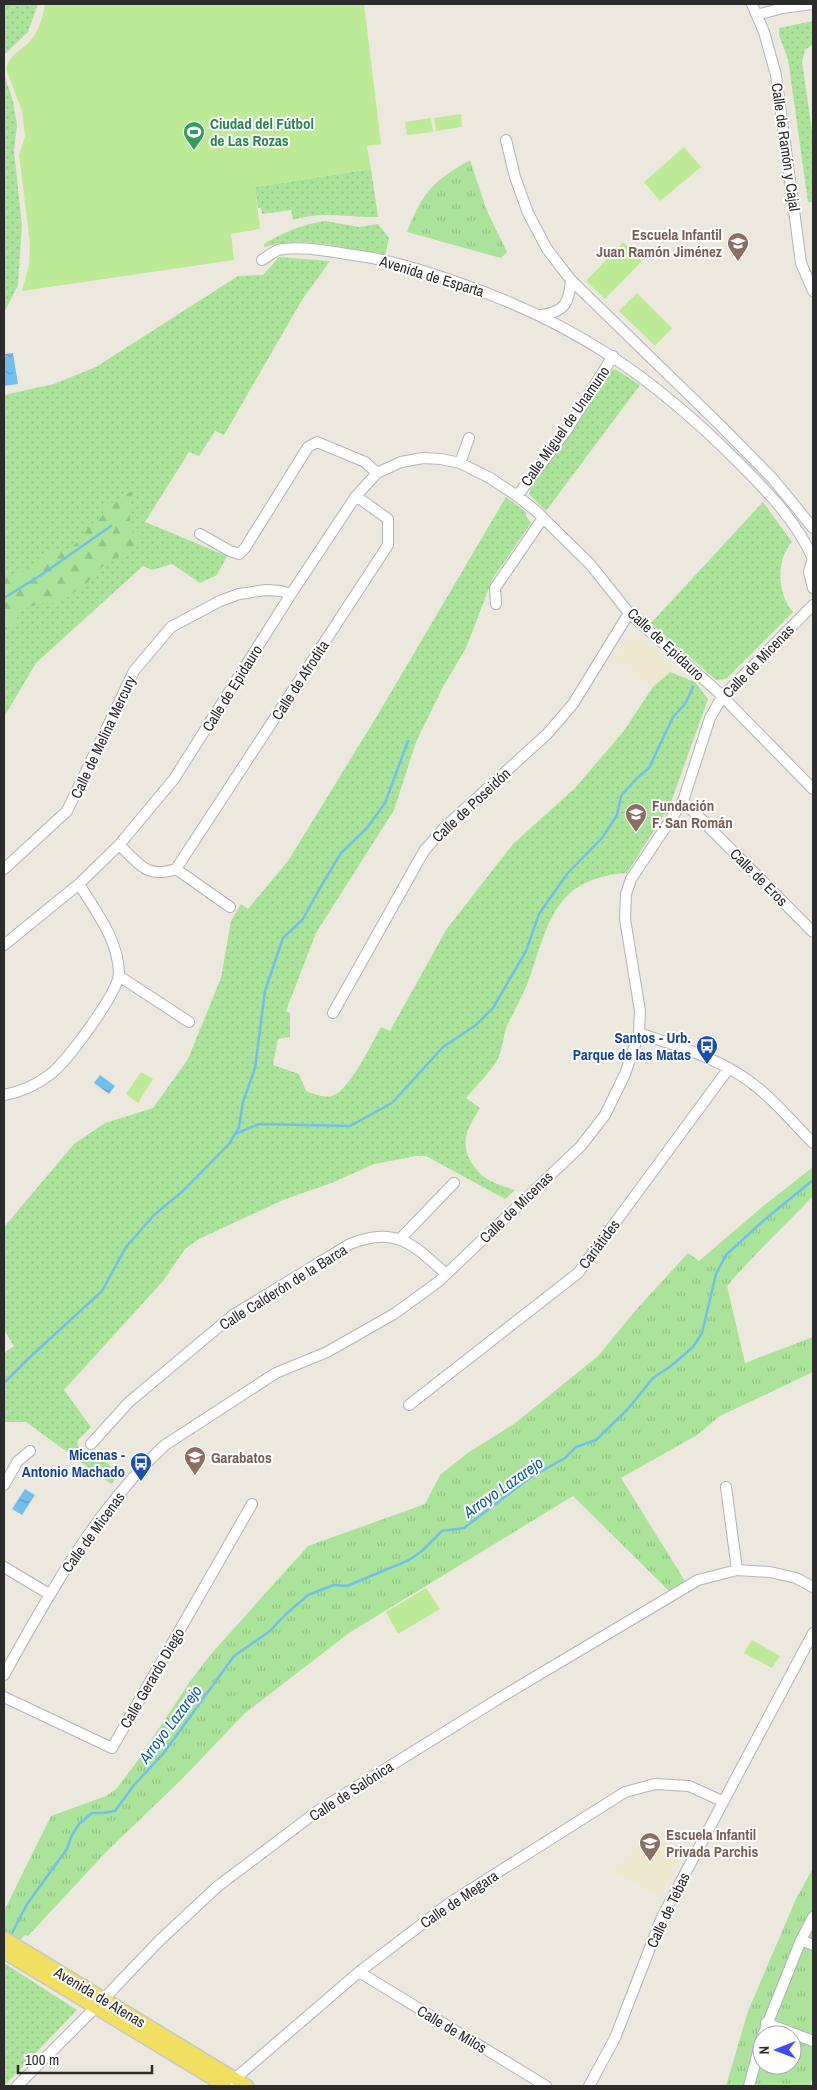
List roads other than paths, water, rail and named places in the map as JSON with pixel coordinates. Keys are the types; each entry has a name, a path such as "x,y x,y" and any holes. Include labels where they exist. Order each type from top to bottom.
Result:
{"main road":[{"name":"Avenida de Atenas","path":"4,1938 99,2004"},
{"name":"Avenida de Atenas","path":"4,1952 99,2004 229,2084 247,2086"}],"street":[{"name":"Calle de Ramón y Cajal","path":"752,4 776,74 801,263 813,291"},
{"path":"757,15 812,4"},
{"path":"506,140 515,177 528,213 547,249 570,280 773,479 813,528"},
{"name":"Avenida de Esparta","path":"262,260 277,250 310,249 393,261 492,294 540,315 580,336 652,383 706,430 762,486 806,542 813,558"},
{"path":"540,315 554,314 563,308 569,297 570,280"},
{"name":"Calle Miguel de Unamuno","path":"517,496 566,431 613,356"},
{"path":"652,383 662,377 663,370"},
{"path":"460,463 469,438"},
{"path":"200,534 239,554 245,548 308,447 317,442 365,462 377,473"},
{"name":"Calle de Epidauro","path":"4,945 79,884 119,846 174,779 290,594 356,496 377,473 401,462 423,458 460,463 490,478 517,496 543,518 590,564 630,613 722,696 813,789"},
{"name":"Calle de Afrodita","path":"176,869 388,545 388,519 356,496"},
{"path":"496,604 495,588 543,518"},
{"path":"813,558 810,572 813,588"},
{"name":"Calle de Melina Mercury","path":"4,869 67,811 134,671 171,627 220,600 239,594 266,590 290,594"},
{"name":"Calle de Micenas","path":"4,1675 49,1594 111,1505 165,1445 276,1373 327,1352 394,1314 438,1282 581,1146 605,1115 625,1074 639,1033 640,1011 625,919 626,894 637,869 683,801 710,718 722,696 813,605"},
{"name":"Calle de Poseidón","path":"333,1013 424,850 444,828 547,734 573,704 630,613"},
{"name":"Calle de Eros","path":"683,801 813,932"},
{"path":"119,846 149,872 163,874 176,869 230,907"},
{"path":"4,1095 19,1092 51,1074 67,1059 108,1000 119,976 117,955 109,933 79,884"},
{"path":"119,976 189,1022"},
{"path":"639,1033 710,1059 729,1068 758,1088 813,1143"},
{"name":"Cariátides","path":"409,1404 578,1273 729,1068"},
{"path":"400,1239 454,1182"},
{"name":"Calle Calderón de la Barca","path":"91,1444 129,1402 233,1315 350,1244 371,1238 400,1239 417,1248 446,1274"},
{"path":"4,1486 18,1461 30,1451"},
{"path":"726,1487 737,1570"},
{"name":"Calle Gerardo Diego","path":"4,1697 112,1748 252,1504"},
{"path":"4,1567 49,1594"},
{"name":"Calle de Salónica","path":"17,2086 159,1941 218,1886 319,1810 503,1696 698,1580 737,1570 770,1572 796,1578 813,1587"},
{"name":"Calle de Tebas","path":"589,2086 615,2038 662,1917 813,1633"},
{"name":"Calle de Megara","path":"229,2084 358,1972 451,1902 626,1792 655,1784 689,1786 722,1801"},
{"path":"813,1917 800,1940 766,2023 813,2041"},
{"path":"800,1940 813,1945"},
{"name":"Calle de Milos","path":"358,1972 546,2086"}],"water":[{"path":"13,353 18,384 4,386 4,354"},
{"path":"100,1075 115,1086 109,1094 94,1083"},
{"path":"25,1489 35,1495 22,1515 12,1509"}],"waterway":[{"path":"4,598 41,575 111,526"},
{"path":"235,1134 259,1124 350,1126 392,1103 443,1047 476,1025 493,1008 526,951 539,914 567,874 602,838 617,815 621,796 649,768 673,717 685,704 693,687"},
{"path":"4,1383 102,1291 126,1247 154,1215 183,1191 229,1144 239,1127 243,1102 255,1068 265,991 283,938 303,919 341,853 367,828 385,803 408,741"},
{"name":"Arroyo Lazarejo","path":"11,1935 27,1904 67,1849 72,1835 79,1824 92,1813 115,1811 134,1785 163,1754 234,1656 270,1631 308,1595 334,1585 347,1586 409,1560 422,1551 442,1531 464,1528 531,1477 565,1458 576,1447 596,1440 627,1410 653,1378 671,1366 693,1347 702,1333 716,1274 726,1255 763,1221 813,1180"}],"place":[{"name":"Ciudad del Fútbol de Las Rozas","path":"194,151"},
{"name":"Escuela Infantil Juan Ramón Jiménez","path":"738,262"},
{"name":"Fundación F. San Román","path":"636,833"},
{"name":"Santos - Urb. Parque de las Matas","path":"707,1065"},
{"name":"Garabatos","path":"195,1476"},
{"name":"Micenas - Antonio Machado","path":"141,1482"},
{"name":"Escuela Infantil Privada Parchis","path":"650,1862"}]}
